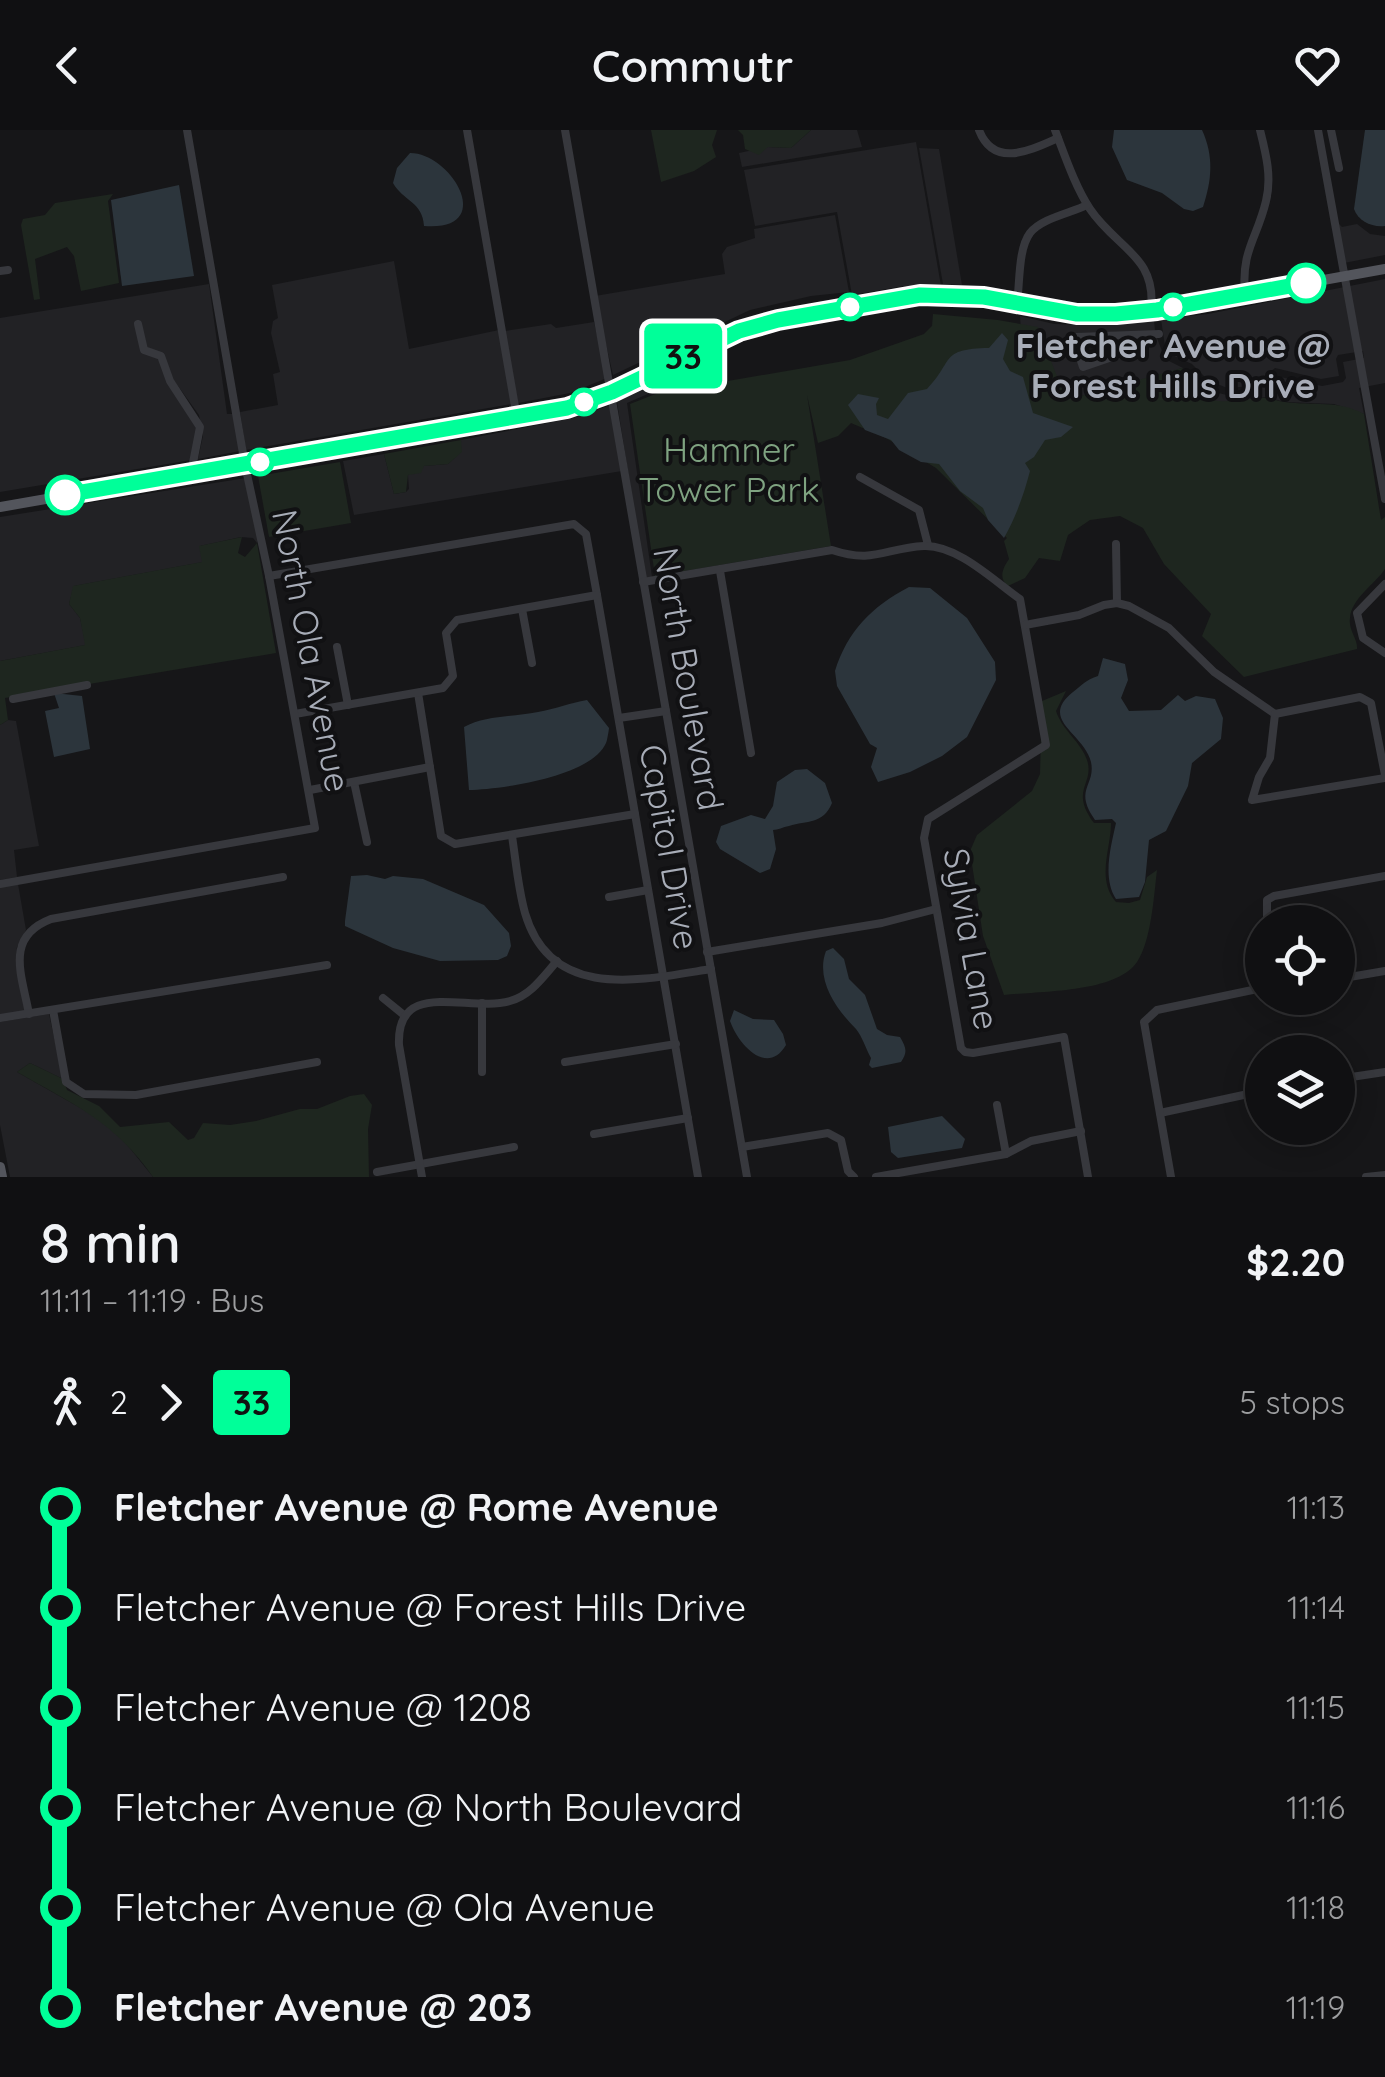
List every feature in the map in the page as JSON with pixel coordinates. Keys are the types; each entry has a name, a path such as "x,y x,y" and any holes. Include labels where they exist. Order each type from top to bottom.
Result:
{"main road":[{"path":"0,506 567,408 612,392 706,344 778,320 920,295 984,297 1077,314 1151,310 1385,270"},
{"path":"0,1168 2,1177"}],"street":[{"name":"North Ola Avenue","path":"0,884 315,828 245,465 187,130"},
{"path":"467,130 517,418"},
{"name":"North Boulevard","path":"565,130 748,1177"},
{"path":"1246,294 1244,258 1266,200 1269,180 1260,130"},
{"path":"1318,130 1385,499"},
{"path":"1331,130 1339,168"},
{"path":"980,133 991,148 1022,155 1056,134 1088,205 1109,234 1145,267 1152,282 1151,310"},
{"path":"1017,302 1030,232 1088,205"},
{"path":"138,324 144,350 162,356 170,381 200,426 191,474"},
{"path":"1124,337 1118,355 1083,367 1073,337 1159,334"},
{"path":"643,582 832,550 856,558 928,546 919,510 860,477"},
{"name":"Capitol Drive","path":"269,576 574,524 582,527 698,1177"},
{"path":"1116,544 1117,603"},
{"name":"Sylvia Lane","path":"928,546 955,554 1020,599 1046,744 928,819 924,838 962,1050 973,1053 1064,1037 1081,1131"},
{"path":"720,570 751,753"},
{"path":"1385,584 1357,614 1363,638 1385,653"},
{"path":"295,714 443,688 453,676 446,633 456,620 597,595"},
{"path":"1024,624 1079,615 1117,603 1169,628 1214,672 1275,714 1360,697 1371,703 1385,776 1252,800 1270,758 1275,714"},
{"path":"522,609 532,663"},
{"path":"337,647 348,705"},
{"path":"13,699 87,685"},
{"path":"418,692 441,836 454,844 634,814"},
{"path":"619,718 666,711"},
{"path":"310,790 430,767"},
{"path":"354,782 367,842"},
{"path":"512,836 526,915 540,942 556,961 578,974 613,982 711,969"},
{"path":"1266,905 1274,896 1385,876"},
{"path":"29,1014 20,948 24,936 38,924 52,918 283,877"},
{"path":"609,897 648,890"},
{"path":"708,952 882,923 936,908"},
{"path":"422,1177 399,1045 398,1026 404,1015 422,1003 503,1003 538,984 556,961"},
{"path":"0,1018 327,964"},
{"path":"1355,975 1385,971"},
{"path":"1171,1177 1144,1022 1157,1010 1245,992"},
{"path":"383,998 404,1015"},
{"path":"482,1003 482,1072"},
{"path":"53,1010 66,1082 84,1094 136,1095 317,1062"},
{"path":"566,1062 676,1044"},
{"path":"1355,1076 1385,1072"},
{"path":"1160,1113 1245,1094"},
{"path":"997,1105 1006,1154"},
{"path":"594,1134 688,1118"},
{"path":"876,1177 1006,1154 1032,1141 1081,1131 1088,1177"},
{"path":"742,1148 828,1133 841,1140 848,1171 854,1177"},
{"path":"377,1172 514,1147"},
{"path":"1366,1177 1385,1175"}],"shaded area":[{"path":"811,130 857,130 862,147 742,167 739,153 768,147 791,148"},
{"path":"1114,130 1202,130 1210,168 1203,207 1184,209 1162,193 1127,180 1112,147"},
{"path":"1365,130 1385,130 1385,226 1367,223 1354,209"},
{"path":"916,142 941,286 904,286 852,295 837,212 755,226 744,170"},
{"path":"919,148 939,149 962,285 943,284"},
{"path":"410,153 426,156 452,178 463,206 459,217 446,225 424,226 420,212 393,183 397,168"},
{"path":"179,185 194,276 122,286 111,200"},
{"path":"835,215 849,292 750,310 613,375 595,296 725,274 722,254 727,247 755,238 754,229"},
{"path":"1337,222 1342,227 1357,224 1370,234 1385,236 1385,255 1344,263"},
{"path":"394,261 409,349 499,330 512,404 246,450 240,412 278,405 273,374 280,372 271,333 273,321 278,318 272,285"},
{"path":"1385,279 1385,383 1359,388 1364,414 1334,404 1285,402 1266,397 1237,400 1232,412 1200,411 1199,381 1214,392 1227,395 1255,392 1276,376 1322,386 1343,382 1343,362 1364,358 1363,351 1338,355 1339,376 1321,379 1275,368 1253,386 1227,388 1208,380 1192,364 1170,354 1165,346 1161,319 1208,314"},
{"path":"209,284 227,414 234,414 240,451 198,459 203,436 199,415 173,379 164,355 147,347 140,320 135,322 141,351 159,359 197,427 191,460 0,492 0,318"},
{"path":"1020,316 1054,324 1087,325 1154,320 1155,331 1073,333 1080,368 1121,356 1127,340 1157,338 1165,359 1191,372 1182,368 1074,405 1060,398 1021,332"},
{"path":"594,322 607,378 570,393 518,403 505,331"},
{"path":"1002,333 1008,340 1003,359 1010,371 1023,377 1033,413 1073,427 1061,437 1045,440 1025,463 1030,471 1028,480 1004,538 983,508 960,491 939,464 921,462 899,450 891,440 865,430 848,405 858,394 879,398 877,415 888,419 908,393 927,389 955,354 989,348"},
{"path":"685,369 691,384 657,390 627,403 652,577 645,578 617,402"},
{"path":"611,405 622,471 354,515 343,461 384,454 394,494 406,492 408,475 423,466 448,464 461,452 461,440 573,418"},
{"path":"246,478 257,543 253,538 241,537 200,546 203,562 74,586 69,604 80,618 86,645 0,661 0,517"},
{"path":"909,587 930,588 967,618 995,662 996,680 967,737 942,756 878,782 871,767 877,748 870,744 837,686 835,671 854,632 884,603"},
{"path":"1103,658 1125,664 1128,680 1121,698 1129,711 1161,710 1178,695 1185,701 1196,696 1215,699 1223,718 1221,739 1192,763 1188,786 1166,831 1149,840 1145,882 1139,897 1116,899 1112,891 1109,862 1116,823 1112,819 1095,820 1089,810 1085,794 1091,762 1061,719 1063,702 1098,676"},
{"path":"54,693 82,696 90,749 54,757 45,711 59,708"},
{"path":"587,700 609,728 597,755 583,765 544,779 469,790 464,727 481,720"},
{"path":"16,721 39,846 14,850 17,877 0,880 0,725"},
{"path":"807,769 825,783 832,803 819,818 773,830 776,849 770,869 760,873 720,849 716,842 721,826 751,815 765,819 773,806 777,782 795,770"},
{"path":"351,876 423,879 484,905 509,933 511,946 507,956 498,960 440,961 393,948 345,926"},
{"path":"18,884 26,930 17,947 16,960 25,1011 0,1015 0,887"},
{"path":"833,948 844,959 849,979 865,995 877,1029 900,1037 905,1050 901,1062 872,1068 869,1065 871,1058 860,1035 835,1004 826,983 823,962 826,951"},
{"path":"734,1010 753,1019 774,1020 786,1045 770,1058 754,1054 734,1030 730,1021"},
{"path":"49,1014 63,1079 30,1063 17,1072 100,1119 120,1136 153,1177 10,1177 0,1125 0,1022"},
{"path":"942,1116 965,1139 962,1148 898,1158 891,1152 888,1127"}],"green space":[{"path":"651,130 717,130 712,145 716,157 694,171 661,182"},
{"path":"738,130 811,130 791,148 768,147 759,155 745,149"},
{"path":"113,194 108,201 119,283 81,291 74,256 67,247 35,259 40,299 34,300 23,219 45,215 55,203"},
{"name":"Hamner Tower Park","path":"933,314 1038,327 1066,400 1182,368 1199,381 1200,395 1215,401 1268,398 1335,405 1364,414 1381,520 1385,517 1385,569 1351,611 1357,649 1244,677 1202,636 1211,614 1164,564 1143,528 1120,516 1090,520 1068,535 1060,561 1039,558 1025,578 1008,586 1002,576 1009,559 1004,541 1007,538 936,468 886,438 851,423 838,436 818,443 807,395 831,546 655,576 630,404 658,393 850,360 924,334 932,326"},
{"path":"461,440 462,452 448,464 424,466 421,473 408,475 406,492 394,494 384,454"},
{"path":"340,462 351,523 269,537 258,476"},
{"path":"242,537 238,553 245,557 257,543 276,653 5,698 8,720 0,725 0,661 85,645 80,618 69,604 73,586 202,562 199,546"},
{"path":"1066,691 1056,711 1087,760 1083,803 1094,823 1111,823 1106,874 1110,893 1116,902 1140,900 1147,877 1157,870 1149,931 1137,962 1112,980 1076,989 1004,995 983,936 970,851 977,835 1032,791 1040,774 1042,701"},
{"path":"30,1063 63,1079 67,1090 99,1106 120,1127 169,1122 188,1140 194,1138 203,1123 230,1125 256,1121 300,1109 317,1109 364,1094 372,1105 369,1177 153,1177 108,1128 17,1072"}],"bus line":[{"name":"33","path":"65,495 567,408 612,392 739,331 778,320 920,295 984,297 1077,314 1116,314 1306,283"}],"place":[{"name":"Fletcher Avenue @ Forest Hills Drive","path":"1173,307"}]}
